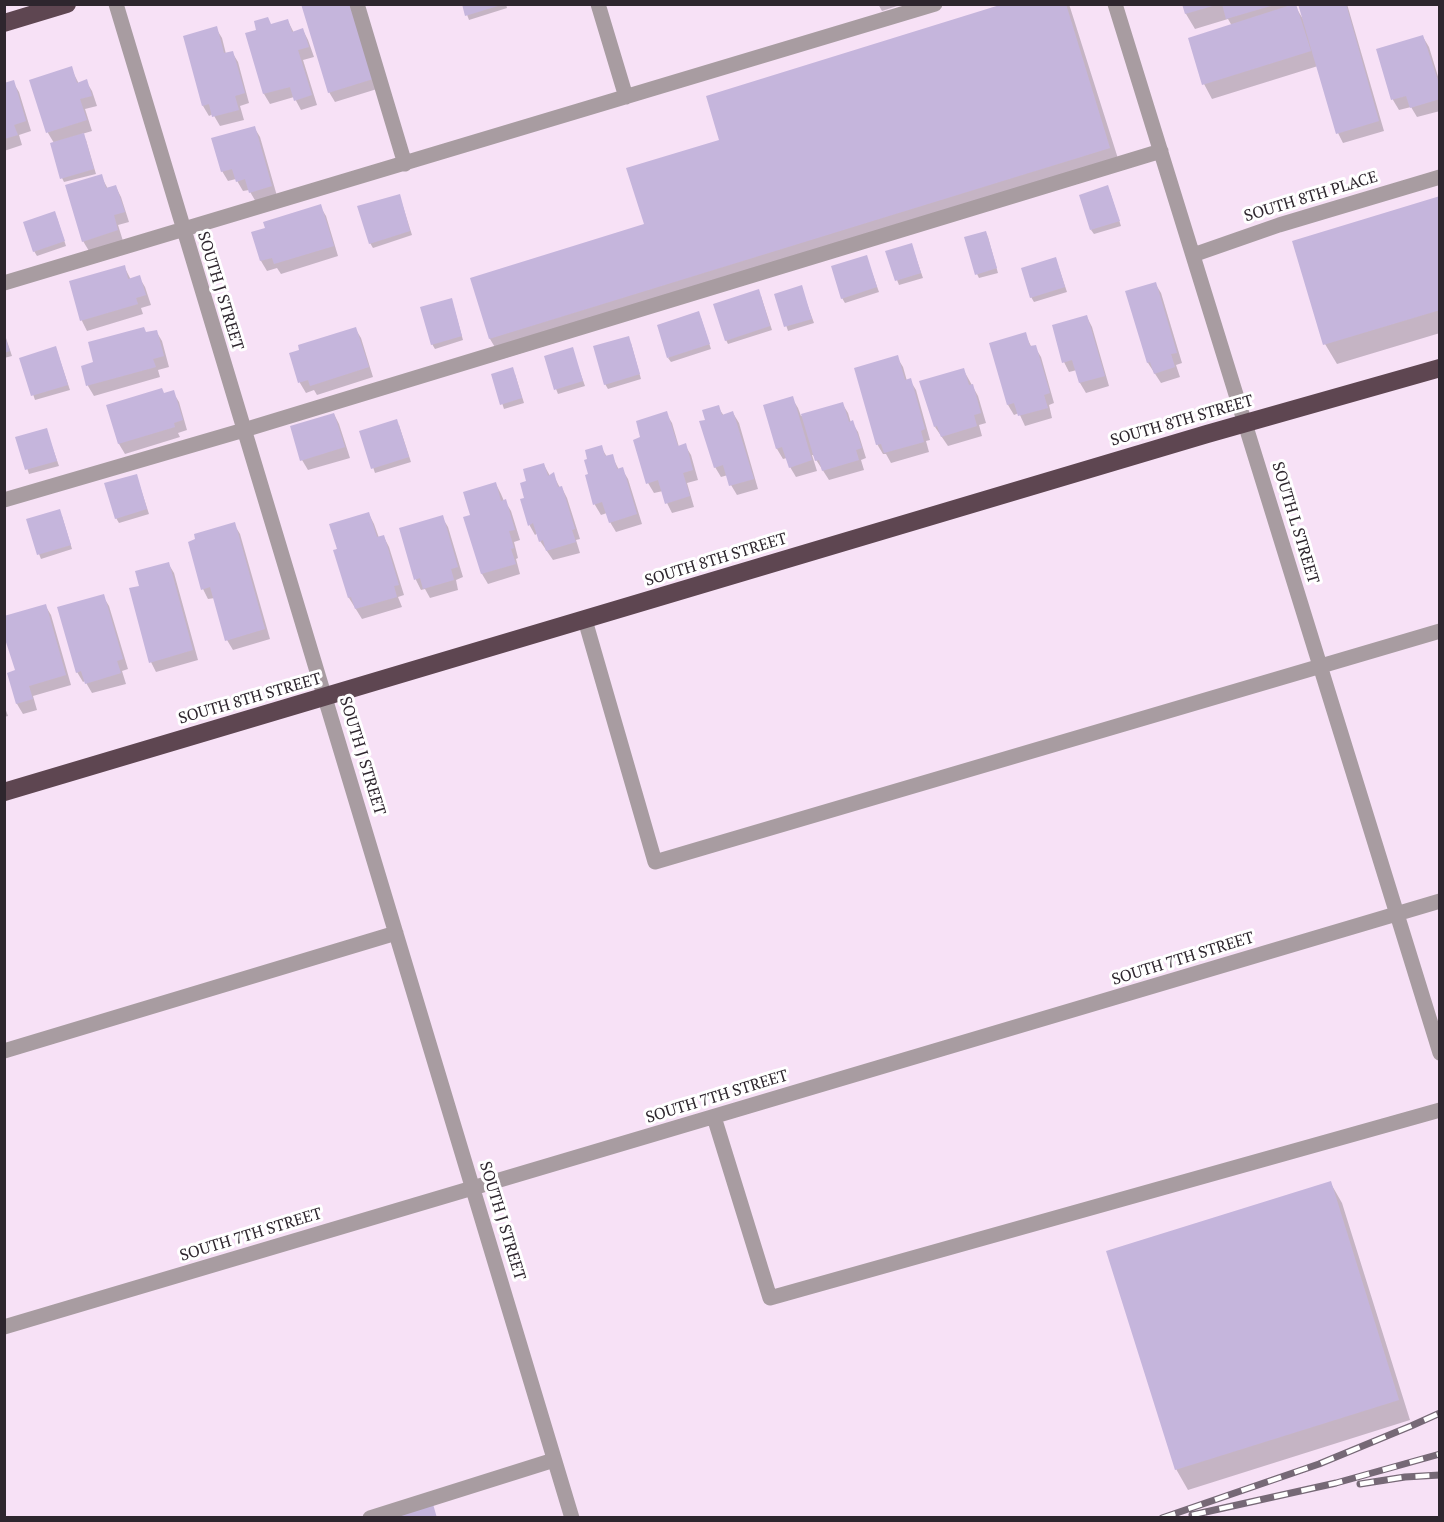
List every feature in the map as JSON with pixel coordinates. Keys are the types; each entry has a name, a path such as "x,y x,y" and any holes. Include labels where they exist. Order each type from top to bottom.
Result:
{"highway":[{"path":"4,23 67,4"},
{"name":"SOUTH 8TH STREET","path":"4,792 1245,423 1440,368"}],"street":[{"name":"SOUTH J STREET","path":"116,4 572,1518"},
{"path":"357,4 405,164"},
{"path":"598,4 626,97"},
{"path":"4,283 935,4"},
{"name":"SOUTH L STREET","path":"1115,4 1440,1053"},
{"path":"4,500 244,430 1161,151"},
{"name":"SOUTH 8TH PLACE","path":"1193,255 1279,225 1440,177"},
{"path":"585,620 655,862 1440,631"},
{"name":"SOUTH 7TH STREET","path":"4,1327 1440,902"},
{"path":"4,1051 396,933"},
{"path":"714,1117 770,1298 1440,1110"},
{"path":"370,1518 554,1460"}],"building":[{"path":"301,4 350,4 373,79 328,93"},
{"path":"462,4 500,4 501,5 465,16"},
{"path":"1003,4 1066,4 1110,148 489,339 470,278 644,224 626,168 719,140 706,96"},
{"path":"1182,4 1216,4 1216,5 1185,14"},
{"path":"1222,4 1274,4 1274,5 1226,19"},
{"path":"1296,4 1311,51 1202,85 1188,38"},
{"path":"1298,4 1346,4 1379,121 1336,134"},
{"path":"268,17 271,24 288,19 292,32 303,28 309,47 298,50 312,95 294,101 290,87 263,94 245,33 256,30 254,21"},
{"path":"217,26 224,53 233,51 245,93 235,96 239,110 212,117 209,104 202,106 183,36"},
{"path":"1423,35 1440,87 1440,99 1410,108 1406,96 1391,100 1376,49"},
{"path":"72,66 77,83 87,79 92,96 80,99 87,120 46,133 29,80"},
{"path":"14,80 26,121 14,125 18,135 4,139 4,83"},
{"path":"255,126 272,186 249,193 245,179 236,182 232,169 221,172 211,138"},
{"path":"84,133 94,169 60,179 50,143"},
{"path":"102,174 106,188 116,185 125,212 114,215 118,230 82,242 65,185"},
{"path":"1108,185 1120,221 1090,230 1079,195"},
{"path":"400,194 410,231 369,244 357,206"},
{"path":"1440,196 1440,310 1323,345 1292,241"},
{"path":"321,204 334,246 274,264 272,258 260,261 251,232 265,228 263,222"},
{"path":"55,211 65,241 33,252 23,222"},
{"path":"986,231 997,268 975,275 964,237"},
{"path":"912,243 921,273 895,281 885,251"},
{"path":"867,255 877,287 841,299 831,266"},
{"path":"1056,257 1065,287 1030,298 1021,268"},
{"path":"125,265 128,279 140,275 146,295 136,298 138,304 80,321 69,281"},
{"path":"1156,282 1177,353 1171,354 1175,367 1154,374 1150,362 1147,363 1125,291"},
{"path":"802,285 812,319 784,327 774,294"},
{"path":"759,289 770,326 725,341 713,304"},
{"path":"452,298 462,336 431,345 420,307"},
{"path":"699,311 710,344 667,358 657,325"},
{"path":"1087,315 1105,376 1079,383 1072,360 1062,363 1052,325"},
{"path":"144,327 146,332 157,330 164,356 153,359 156,367 86,386 81,366 93,362 88,342"},
{"path":"356,327 369,367 310,386 308,380 298,383 289,353 299,350 298,345"},
{"path":"1026,332 1030,346 1036,345 1050,393 1044,395 1048,408 1018,416 1014,403 1007,405 989,343"},
{"path":"4,334 10,351 4,353"},
{"path":"629,336 640,374 604,385 593,346"},
{"path":"56,346 68,385 31,396 19,358"},
{"path":"573,347 583,381 554,390 544,356"},
{"path":"898,355 905,380 911,378 925,429 921,431 924,442 884,453 881,444 876,445 854,368"},
{"path":"513,367 522,398 500,405 491,374"},
{"path":"964,368 969,385 973,384 981,413 974,415 977,426 941,437 937,426 934,427 919,381"},
{"path":"162,388 164,393 174,390 183,420 174,423 175,427 118,444 106,405"},
{"path":"793,396 812,460 789,468 782,447 776,449 763,405"},
{"path":"843,402 849,422 853,420 862,448 856,450 859,460 822,471 819,460 815,461 801,414"},
{"path":"719,405 722,415 733,411 754,479 729,486 723,465 714,468 699,421 705,420 702,410"},
{"path":"667,411 678,446 686,443 693,470 683,473 690,496 665,504 658,480 646,484 633,440 640,437 636,421"},
{"path":"334,413 345,447 300,461 290,426"},
{"path":"397,419 409,457 371,469 359,431"},
{"path":"47,428 57,461 25,470 15,437"},
{"path":"602,445 605,456 613,454 617,469 623,467 637,514 609,523 602,502 593,505 585,475 588,474 584,460 587,459 585,450"},
{"path":"544,463 548,476 554,472 558,487 562,486 575,529 572,530 576,542 546,551 543,540 539,542 533,523 528,526 520,499 524,498 520,483 526,481 523,469"},
{"path":"137,474 147,509 115,519 104,483"},
{"path":"496,482 501,501 506,499 515,530 509,531 516,564 481,574 463,517 470,515 463,492"},
{"path":"60,509 71,545 37,555 26,519"},
{"path":"369,512 377,537 384,535 399,585 394,586 397,597 355,609 351,597 348,598 333,550 337,549 329,524"},
{"path":"443,515 458,567 451,569 454,580 423,589 420,578 414,580 399,528"},
{"path":"235,522 265,629 225,641 210,587 201,590 188,542 195,539 194,534"},
{"path":"169,562 193,650 149,663 129,588 139,586 135,571"},
{"path":"104,594 123,659 117,661 121,673 85,684 81,671 76,673 57,607"},
{"path":"46,604 66,675 29,686 33,699 16,704 7,673 15,670 4,636 4,616"},
{"path":"1331,1181 1399,1400 1175,1470 1106,1251"},
{"path":"433,1504 437,1518 390,1518"}],"railway":[{"path":"1162,1518 1319,1464 1440,1413"},
{"path":"1192,1515 1336,1483 1440,1454"},
{"path":"1360,1484 1405,1477 1440,1475"}]}
